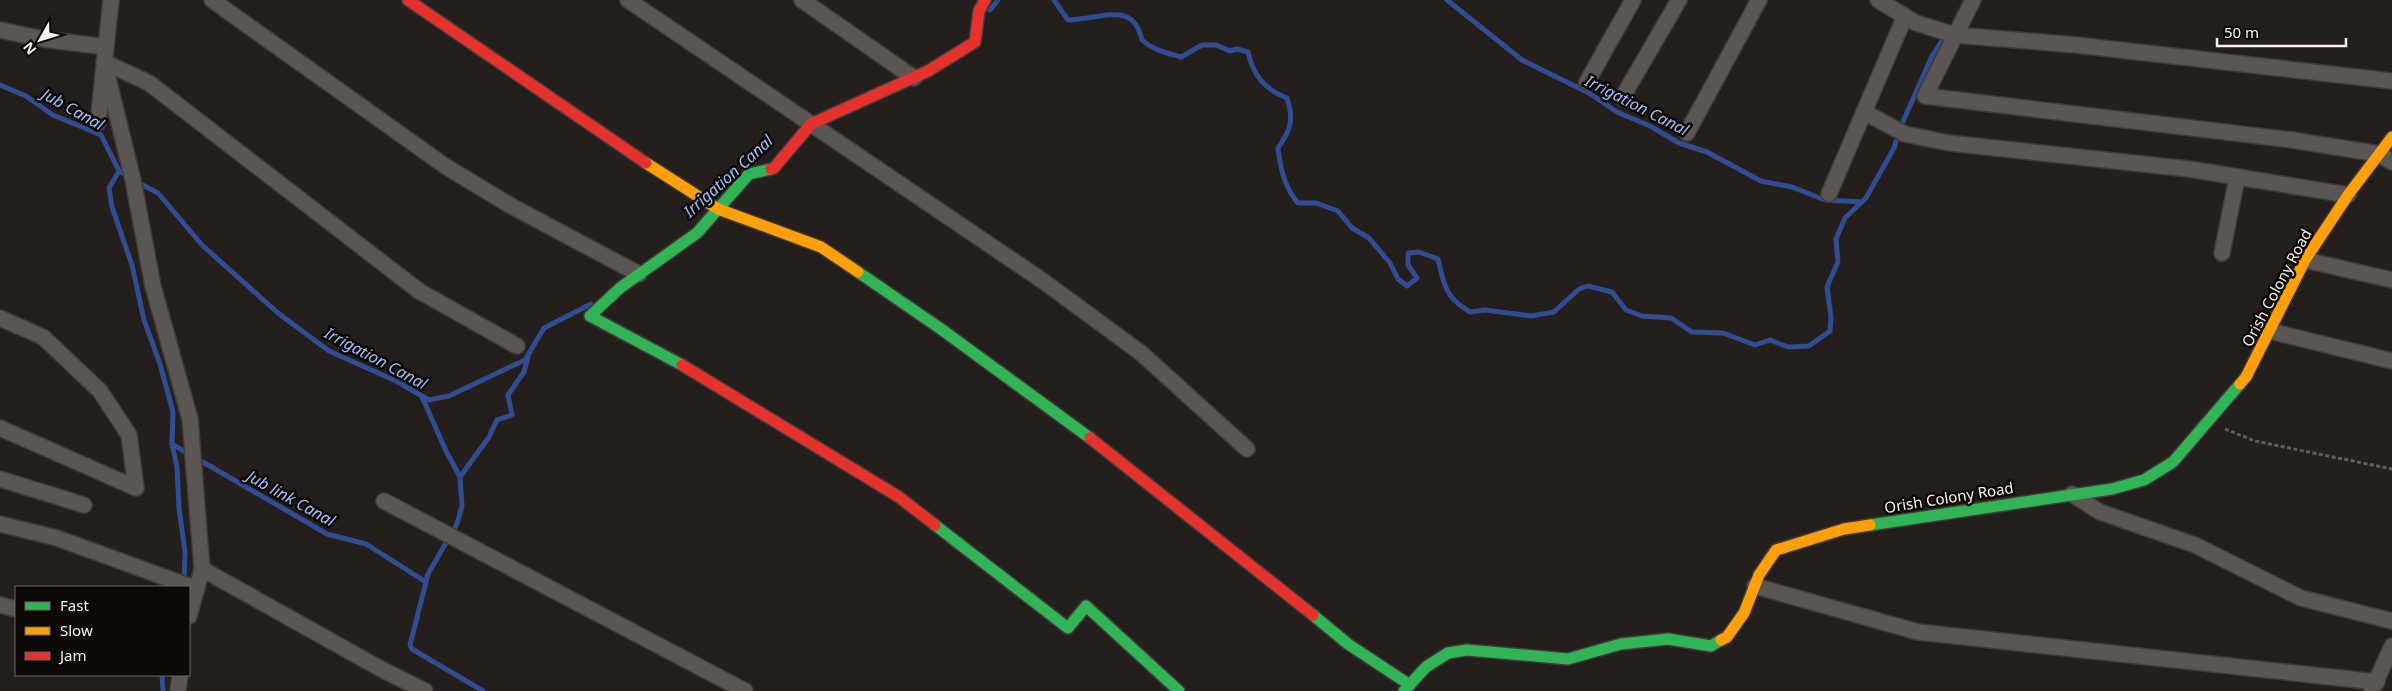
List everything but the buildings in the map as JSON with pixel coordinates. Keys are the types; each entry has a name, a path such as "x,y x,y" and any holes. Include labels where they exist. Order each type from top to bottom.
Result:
{"street":[{"path":"98,123 111,0"},
{"path":"212,0 446,166 513,206 639,274"},
{"path":"408,0 682,187 718,209 821,247 941,329 1109,452 1231,548 1348,644 1407,688"},
{"path":"628,0 926,204 1043,281 1141,353 1247,449"},
{"path":"802,0 914,78"},
{"path":"985,0 978,11 975,42 914,78 811,124 774,168 749,174 697,233 620,288 590,316 672,359 898,497 1068,628 1086,606 1179,691"},
{"path":"1587,82 1633,0"},
{"path":"1622,98 1679,0"},
{"path":"1687,133 1759,0"},
{"path":"1878,0 1916,23 1955,34 2076,45 2392,81"},
{"path":"1973,0 1925,96 2283,139 2386,158"},
{"path":"1829,194 1905,16"},
{"path":"0,30 105,54 149,84 419,291 517,346"},
{"path":"105,54 133,180 153,286 190,419 202,569 190,613"},
{"path":"1864,112 1905,134 1949,143 2189,170 2348,195"},
{"name":"Orish Colony Road","path":"1407,688 1426,667 1448,653 1467,650 1568,659 1621,644 1668,639 1711,646 1727,637 1744,613 1755,586 1776,550 1844,530 2072,494 2112,490 2144,480 2173,462 2246,377 2305,260 2348,195 2386,158 2392,138"},
{"path":"2222,252 2237,178"},
{"path":"2305,260 2392,280"},
{"path":"0,318 43,337 100,390 129,435 136,488 0,428"},
{"path":"2270,331 2392,362"},
{"path":"0,480 84,506"},
{"path":"2072,494 2100,512 2132,525 2195,544 2301,598 2392,620"},
{"path":"384,501 745,691"},
{"path":"0,524 57,538 189,586"},
{"path":"202,569 381,669 426,691"},
{"path":"190,586 197,589"},
{"path":"1755,586 1918,632 2374,686 2392,646"},
{"path":"0,605 15,609"},
{"path":"178,691 180,676"}],"path":[{"path":"2208,421 2255,441 2392,469"}],"waterway":[{"name":"Irrigation Canal","path":"990,10 998,0"},
{"name":"Irrigation Canal","path":"1054,0 1068,20 1104,15 1124,16 1132,20 1138,28 1142,40 1146,43 1160,51 1181,57 1202,45 1216,45 1230,51 1237,49 1248,52 1256,74 1266,86 1287,98 1291,118 1290,124 1286,136 1278,148 1284,177 1293,197 1298,203 1316,203 1338,211 1352,228 1369,238 1390,263 1398,279 1407,286 1417,278 1408,265 1408,253 1419,252 1438,259 1447,290 1456,302 1470,312 1485,310 1531,316 1554,312 1579,289 1588,286 1612,292 1626,310 1642,316 1671,318 1692,332 1723,333 1755,345 1770,340 1788,347 1809,346 1830,331 1831,317 1827,287 1838,262 1836,239 1845,218 1866,198 1894,148 1901,126 1932,56 1947,33"},
{"name":"Irrigation Canal","path":"1447,0 1522,60 1589,93 1617,112 1650,126 1679,143 1707,152 1761,181 1792,187 1825,200 1862,202"},
{"name":"Jub Canal","path":"0,85 26,96 53,115 101,135 119,171"},
{"name":"Irrigation Canal","path":"130,178 119,171 109,188 112,207 132,265 144,320 160,364 173,412 172,444 177,467 179,508 185,552 184,582"},
{"name":"Irrigation Canal","path":"137,182 158,193 202,245 278,313 329,351 396,381 429,400 449,396 525,360 544,328 591,304"},
{"name":"Jub link Canal","path":"460,477 489,437 497,420 512,415 508,395 524,372 528,357"},
{"name":"Jub link Canal","path":"422,397 460,477 462,506 457,524 428,574 410,645 412,649 483,691"},
{"name":"Jub link Canal","path":"172,444 327,534 366,544 426,582"},
{"name":"Irrigation Canal","path":"162,676 163,691"}],"traffic: fast":[{"path":"682,365 590,316 620,288 697,233 749,174 771,169"},
{"path":"858,272 941,329 1090,438"},
{"path":"1870,525 2112,489 2144,480 2173,462 2240,384"},
{"path":"935,525 1068,628 1086,606 1179,691"},
{"path":"1313,615 1348,644 1410,685"},
{"path":"1404,691 1426,667 1448,653 1467,650 1568,659 1621,644 1668,639 1711,646 1721,640"}],"traffic: slow":[{"path":"2240,384 2246,377 2305,260 2348,195 2392,137"},
{"path":"646,163 718,209 821,247 858,272"},
{"path":"1721,640 1727,637 1744,613 1759,575 1776,550 1844,529 1870,525"}],"traffic: jam":[{"path":"408,0 646,163"},
{"path":"771,169 774,168 811,124 928,71 975,42 979,11 985,0"},
{"path":"682,365 899,497 935,525"},
{"path":"1090,438 1313,615"}]}
